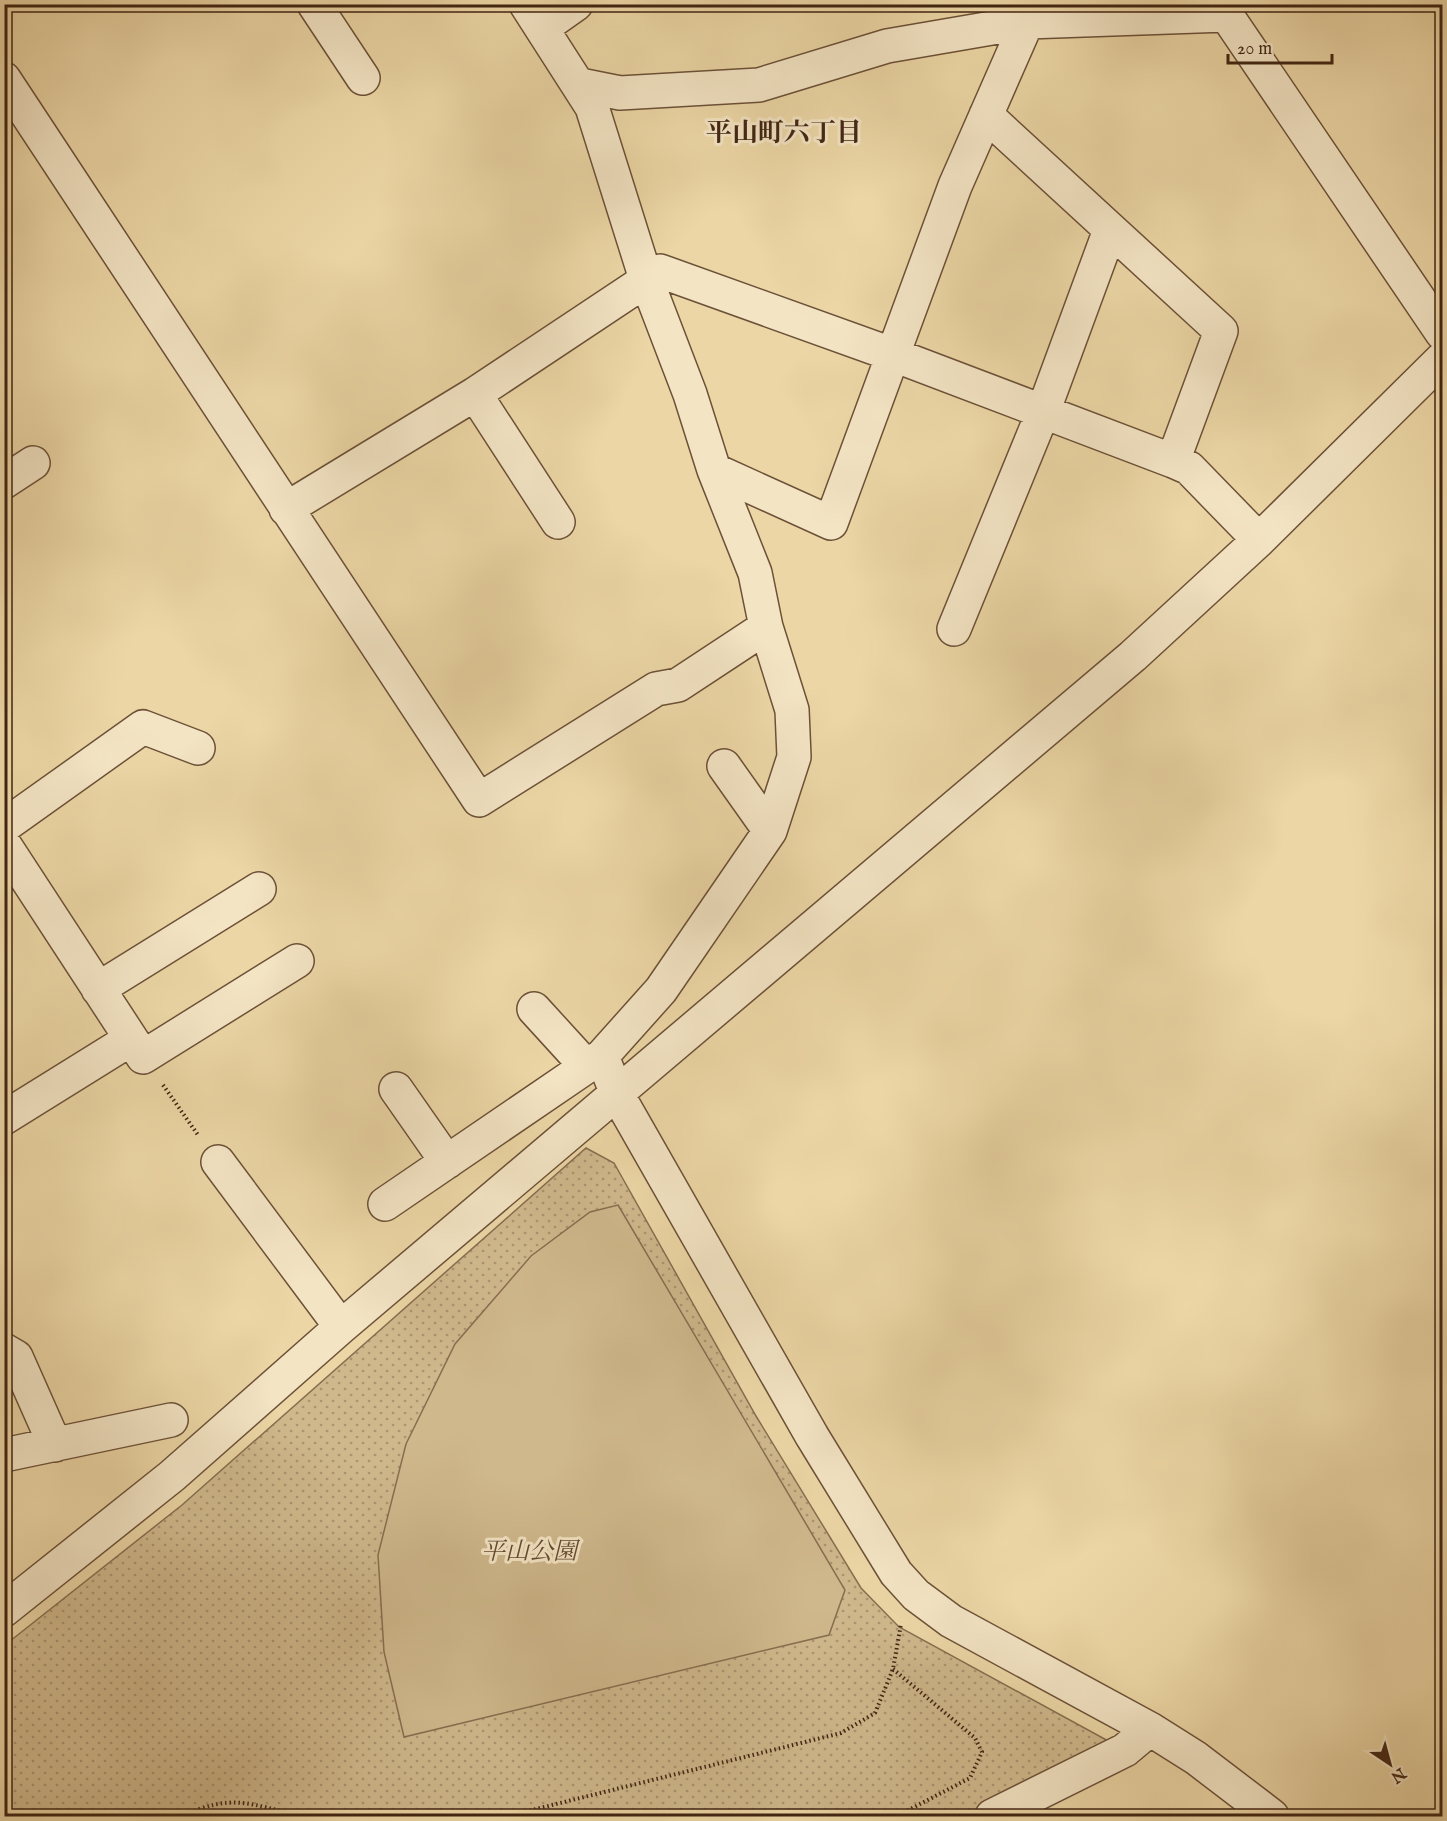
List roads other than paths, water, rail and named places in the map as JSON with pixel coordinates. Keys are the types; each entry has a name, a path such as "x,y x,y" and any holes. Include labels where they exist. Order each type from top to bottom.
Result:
{"street":[{"path":"314,4 363,78"},
{"path":"385,1204 594,1061 661,990 770,831 794,757 792,710 766,627 755,573 714,470 690,394 646,279 592,107 534,16 576,4"},
{"path":"579,85 620,93 759,85 887,46 1027,22 1223,10 1443,333"},
{"path":"714,470 831,523 955,186 1027,22"},
{"path":"4,79 478,800 656,689 678,685 766,627"},
{"path":"986,115 1221,331 1173,461"},
{"path":"954,630 1043,412 1110,230"},
{"path":"286,509 475,394 660,271 894,355 1189,468 1259,540"},
{"path":"4,1610 172,1476 341,1327 1125,663 1259,540 1443,358"},
{"path":"475,394 558,522"},
{"path":"4,482 33,463"},
{"path":"4,826 143,727 198,748"},
{"path":"724,766 770,831"},
{"path":"4,844 137,1048"},
{"path":"98,989 259,889"},
{"path":"4,1118 297,961"},
{"path":"534,1009 594,1061 617,1094 812,1436 896,1573 916,1595 951,1621 1150,1729 1196,1758 1272,1816"},
{"path":"396,1089 447,1162"},
{"path":"514,1115 541,1158"},
{"path":"218,1162 341,1327"},
{"path":"4,1350 16,1357 55,1444"},
{"path":"4,1455 171,1420"},
{"path":"992,1816 1125,1750 1150,1729"}],"district":[{"name":"平山町六丁目","path":"784,133"}],"park label":[{"name":"平山公園","path":"529,1552"}]}
